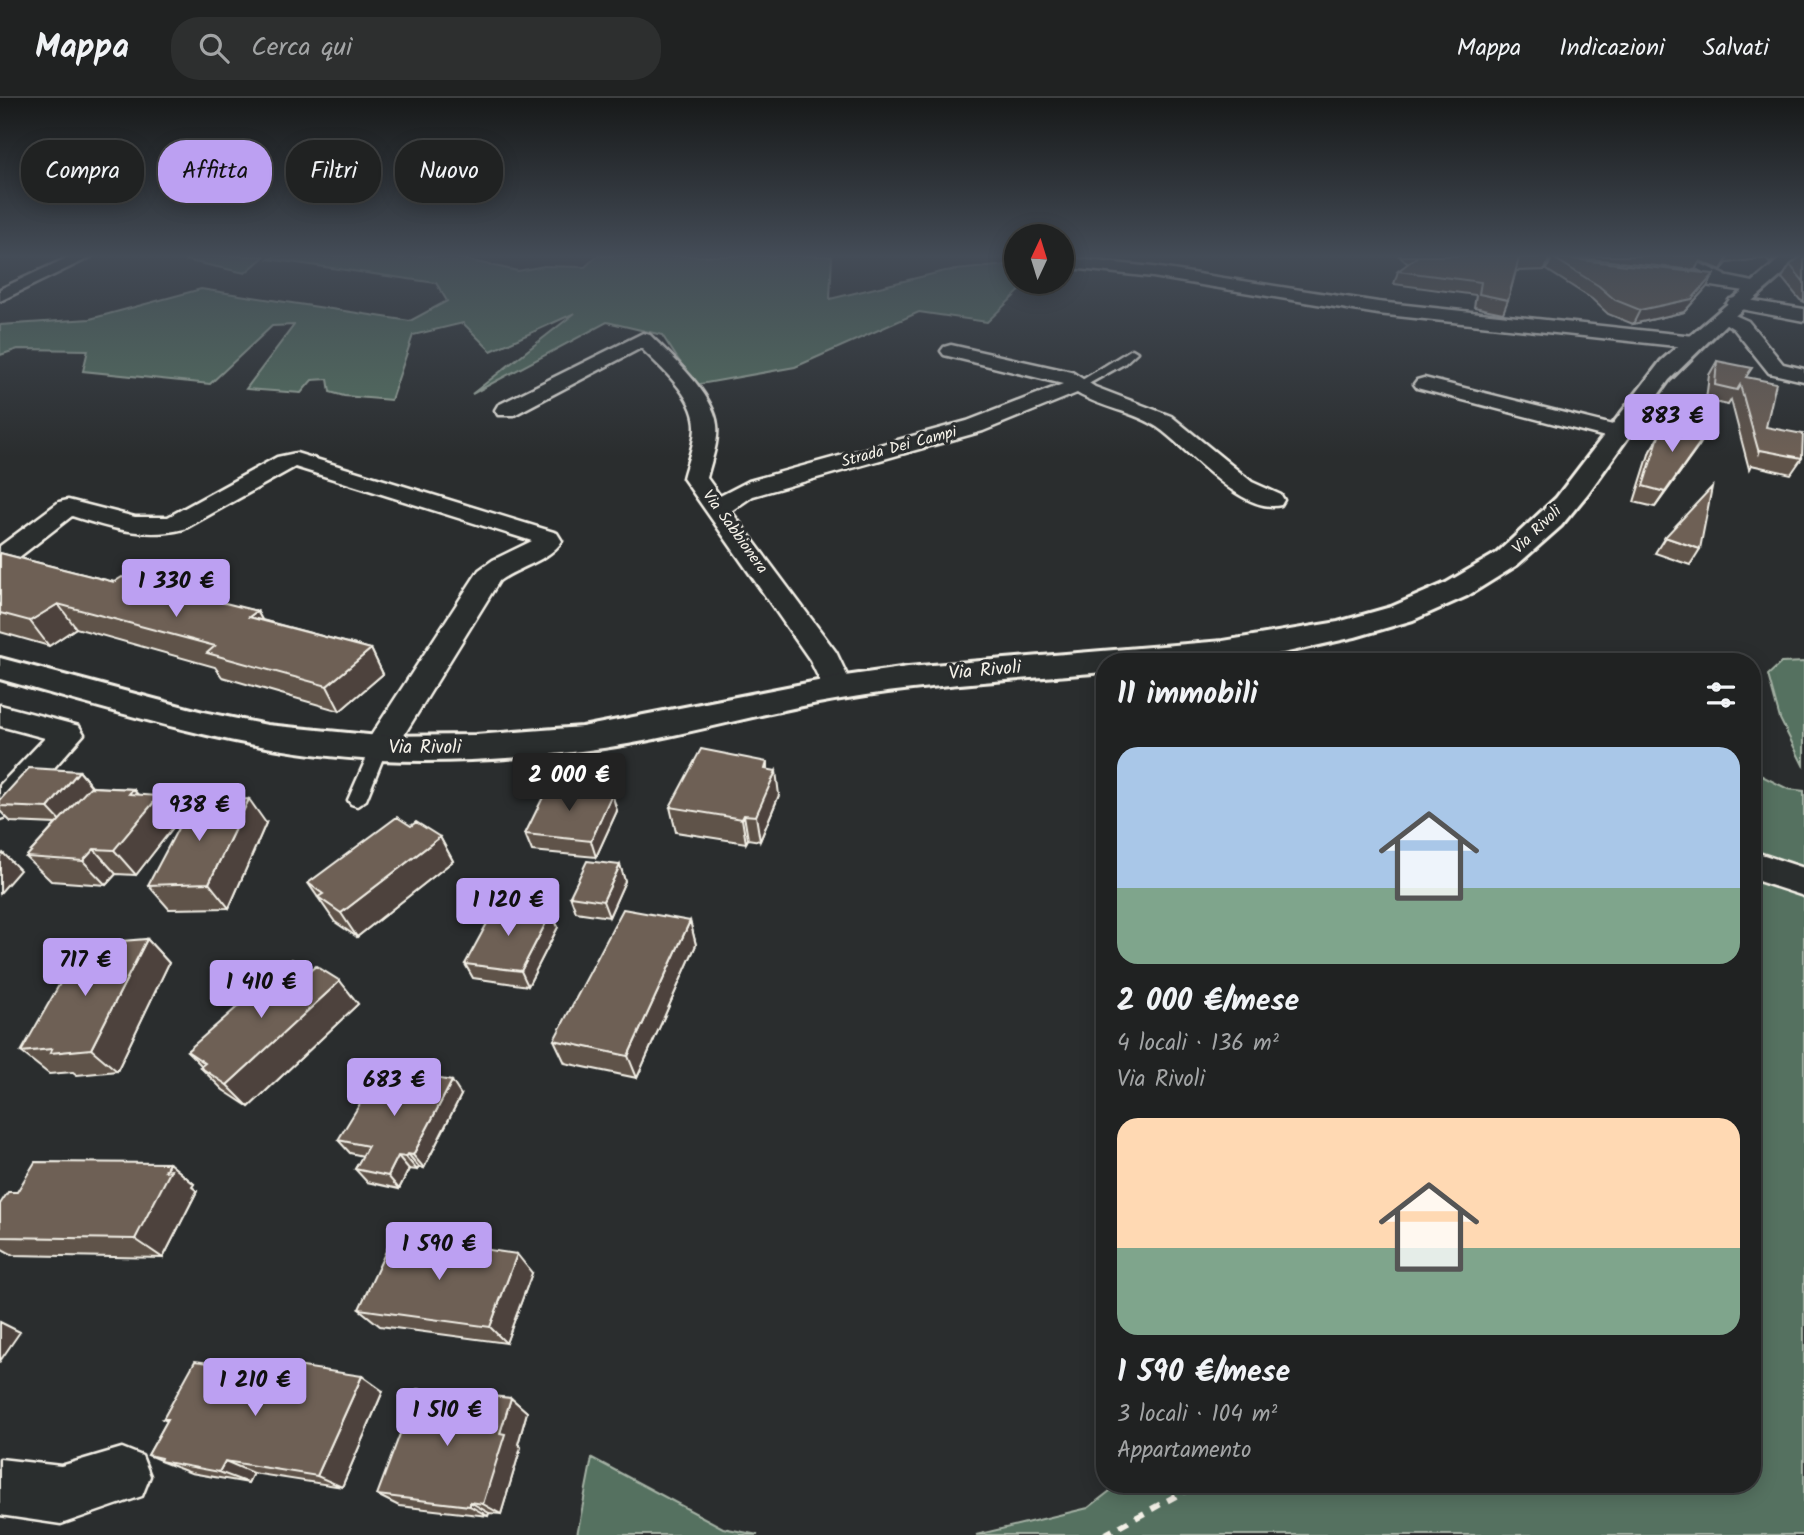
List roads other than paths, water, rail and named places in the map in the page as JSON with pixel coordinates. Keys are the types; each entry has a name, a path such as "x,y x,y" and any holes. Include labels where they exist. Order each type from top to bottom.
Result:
{"street":[{"path":"1513,323 1694,342"},
{"name":"Via Rivoli","path":"1233,653 1354,628 1410,610 1499,565 1552,519 1651,386 1711,323"},
{"path":"1741,323 1776,369 1804,375"},
{"name":"Via Sabbionera","path":"506,411 643,339 675,371 700,407 707,423 695,478 825,659 838,688"},
{"path":"951,351 1065,376 1088,391 1163,421 1243,487 1272,500"},
{"path":"1424,384 1617,433"},
{"name":"Strada Dei Campi","path":"719,508 744,491 758,486 975,426 1079,385"},
{"path":"0,559 68,507 135,526 158,528 176,524 285,462 296,460 548,538 549,541 545,545 502,566 489,576 379,748"},
{"name":"Via Rivoli","path":"0,668 203,724 267,737 379,748 475,747 582,738 838,688 920,676 1096,663"},
{"path":"0,715 68,734 0,806"},
{"path":"1761,868 1804,883"},
{"path":"0,1487 61,1495 122,1476"}],"lane":[{"path":"1079,385 1120,362 1132,352"},
{"path":"357,800 379,748"}]}
